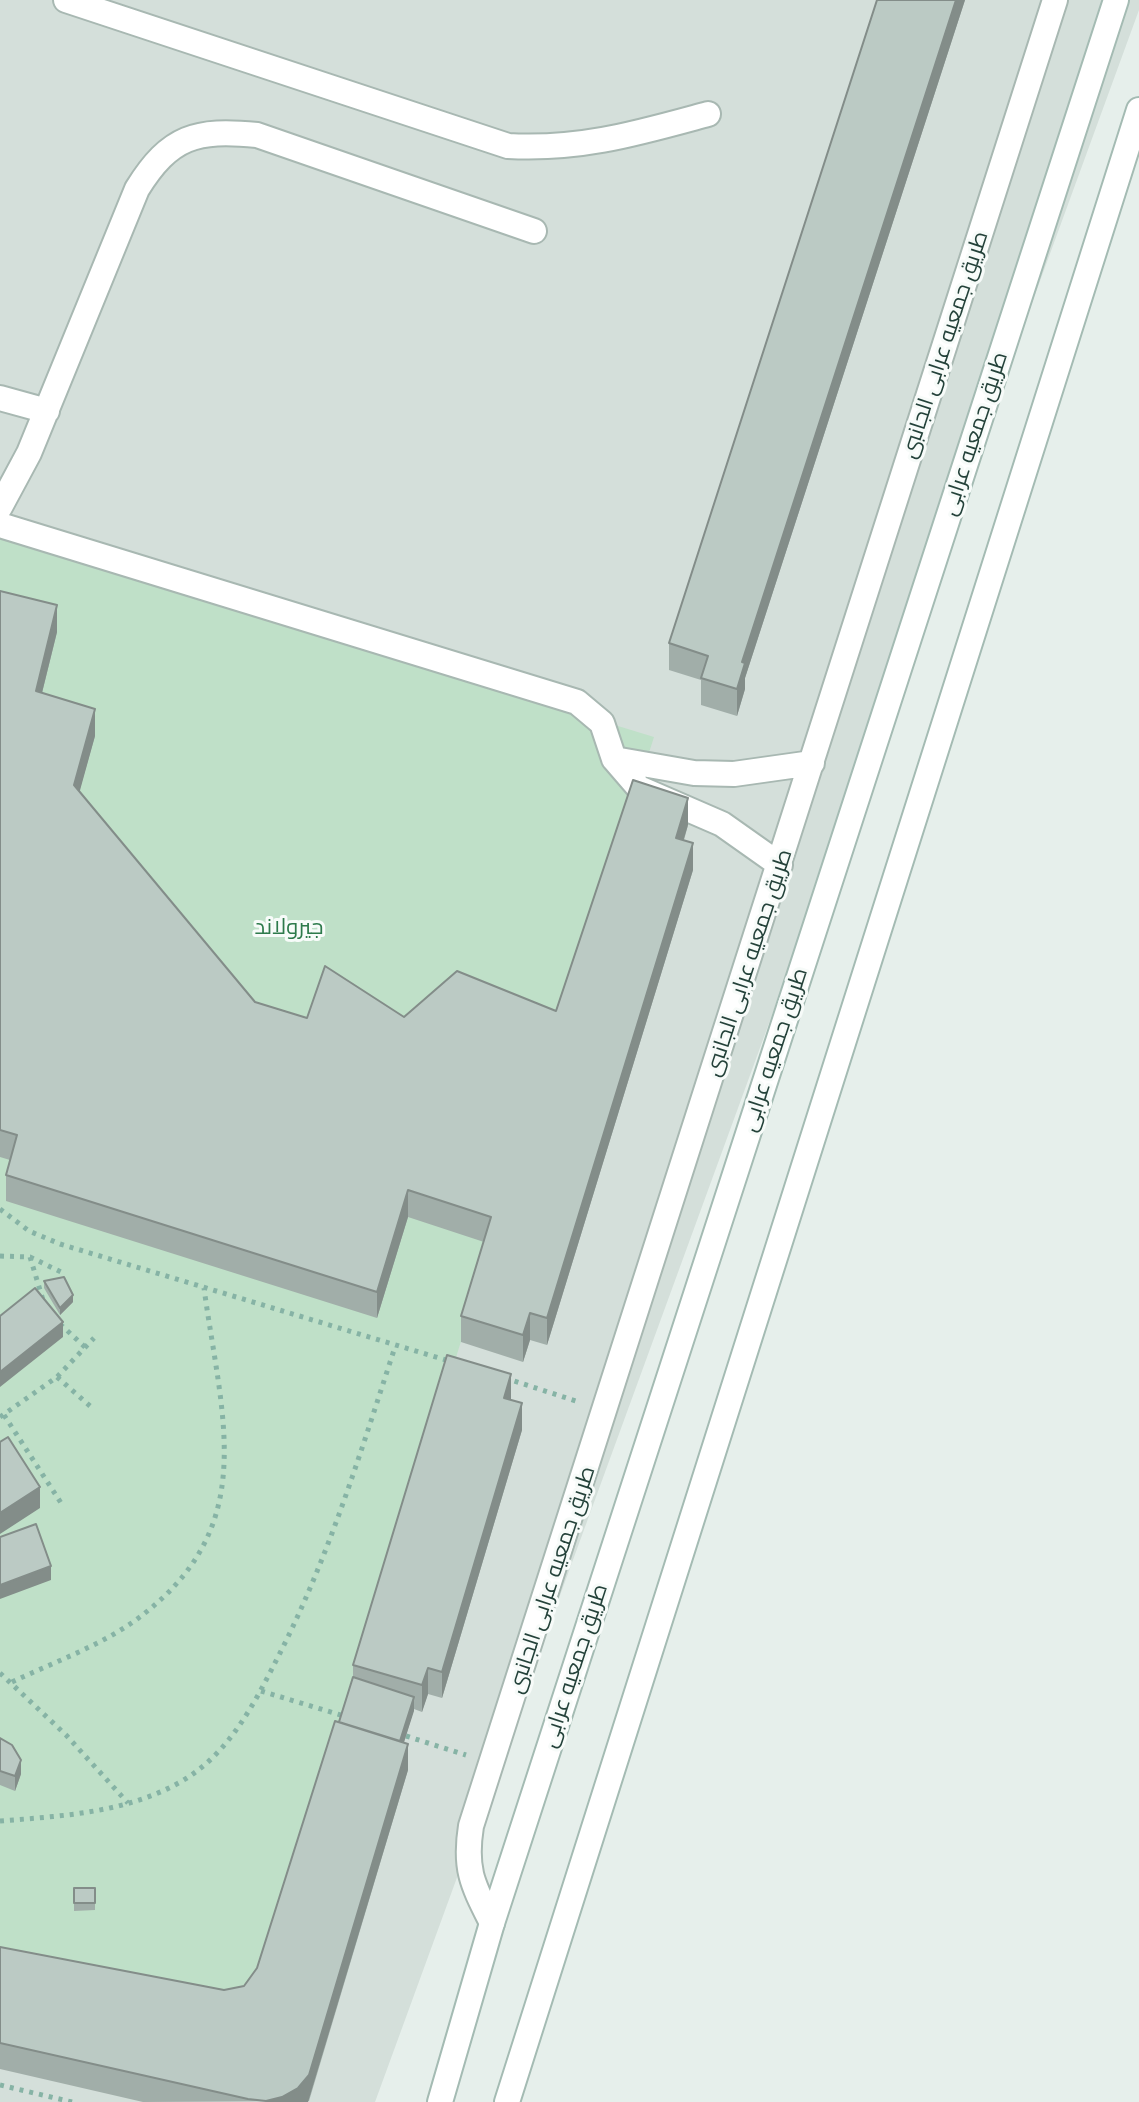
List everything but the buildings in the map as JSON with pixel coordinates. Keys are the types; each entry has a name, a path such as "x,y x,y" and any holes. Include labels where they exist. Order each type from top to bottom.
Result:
{"street":[{"path":"66,0 508,146 552,148 606,142 708,114"},
{"name":"طريق جمعيه عرابى الجانبى","path":"492,1923 470,1879 466,1857 471,1826 607,1410 1055,0"},
{"name":"طريق جمعيه عرابى","path":"440,2102 492,1923 1116,0"},
{"path":"507,2102 1139,110"},
{"path":"0,507 47,411 137,189 155,160 183,139 218,131 257,135 534,231"},
{"path":"0,398 47,411"},
{"path":"0,525 559,695 592,712 602,723 614,759 639,788 722,824 780,865"},
{"path":"614,759 694,773 734,774 812,763"}],"path":[{"path":"0,1209 43,1238 454,1363"},
{"path":"0,1256 30,1257 61,1272"},
{"path":"30,1257 35,1279 48,1308"},
{"path":"12,1682 132,1623 186,1573 204,1548 218,1514 225,1482 226,1445 204,1288"},
{"path":"54,1318 86,1348"},
{"path":"63,1506 2,1416 57,1377 94,1338"},
{"path":"0,1821 129,1804 182,1781 205,1765 243,1723 328,1551 395,1347"},
{"path":"57,1377 90,1406"},
{"path":"500,1377 607,1410"},
{"path":"0,1673 129,1804"},
{"path":"261,1691 345,1716"},
{"path":"406,1736 493,1765"},
{"path":"0,2085 72,2102"}],"shaded area":[{"path":"0,0 1139,0 1139,10 375,2102 0,2102"}],"green space":[{"name":"جيرولاند","path":"0,537 654,737 502,1210 257,1995 0,1974"}]}
